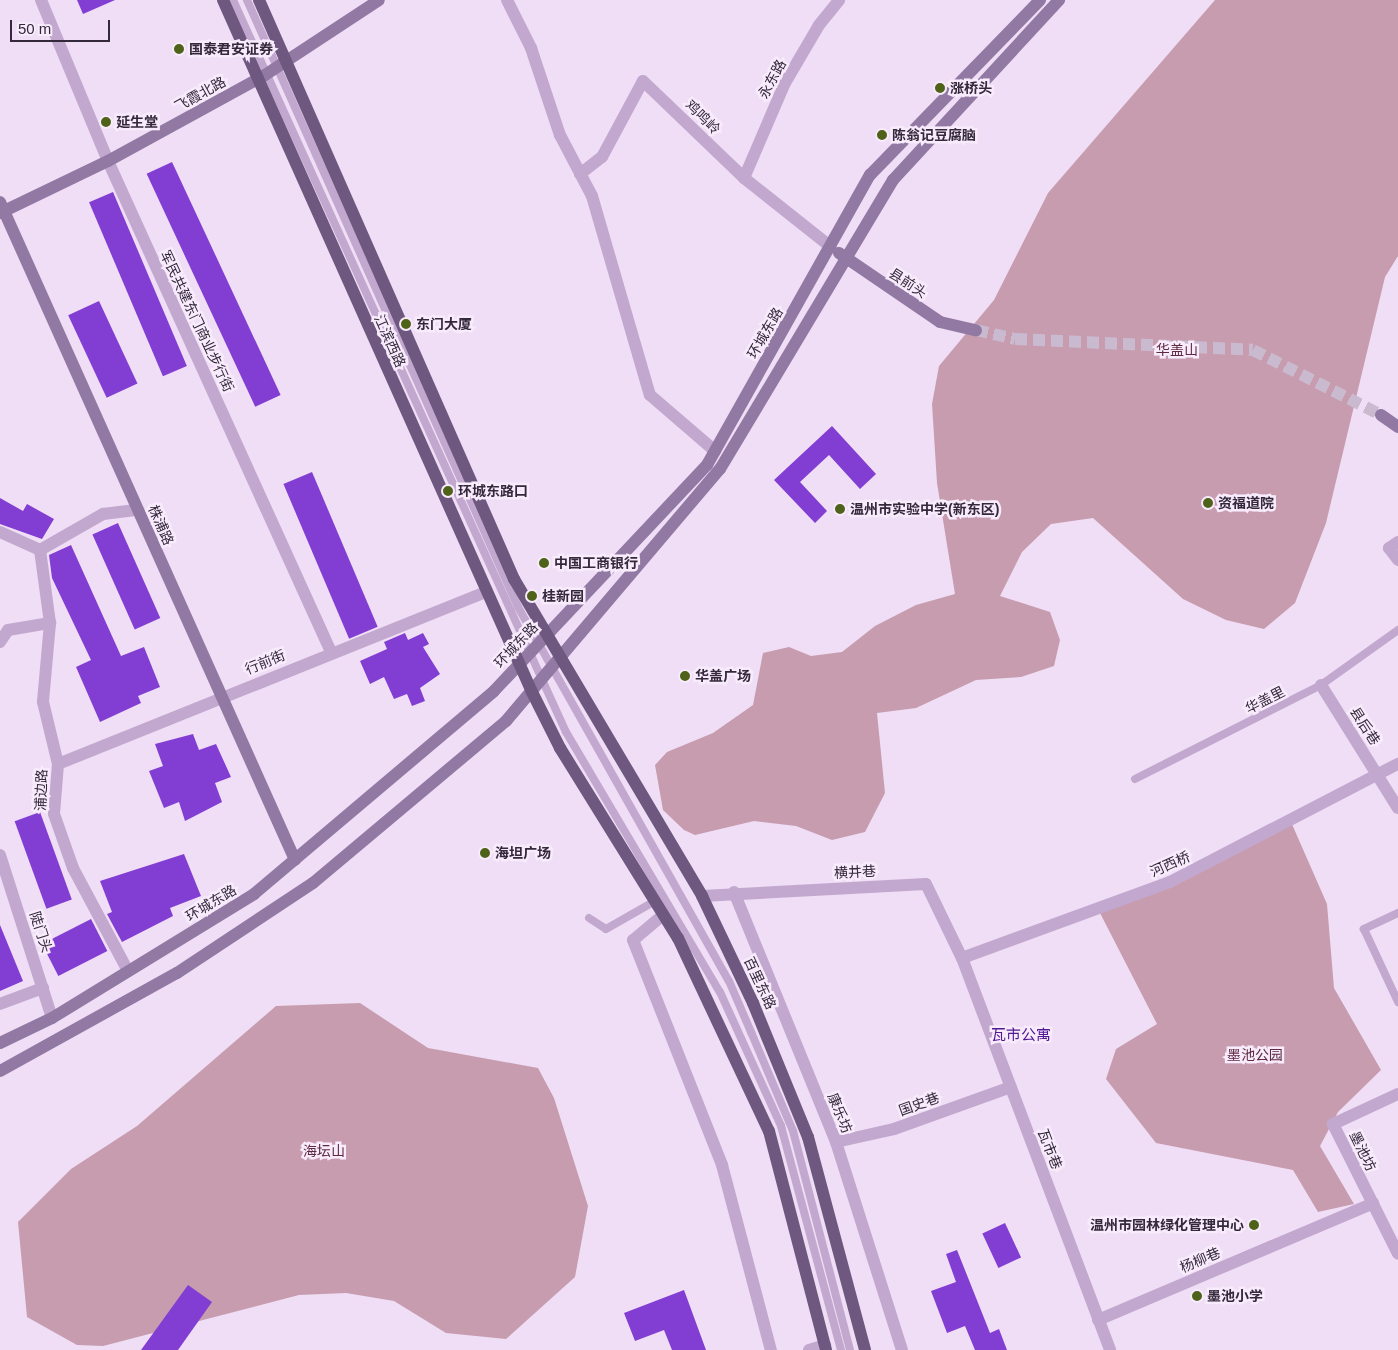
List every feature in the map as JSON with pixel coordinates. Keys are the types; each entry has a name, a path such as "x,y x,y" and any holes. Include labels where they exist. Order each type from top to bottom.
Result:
{"main road":[{"name":"江滨西路","path":"223,0 271,71 514,579 538,643 559,658"},
{"name":"江滨西路","path":"259,0 271,71 486,592 532,692"},
{"name":"飞霞北路","path":"1,209 108,161 271,71 379,0"},
{"name":"环城东路","path":"0,1043 52,1018 254,894 494,691 519,662 707,466 832,247 870,175 1040,0"},
{"path":"0,1071 177,974 313,882 506,721 720,468 893,180 1058,0"},
{"name":"株浦路","path":"1,209 295,860"},
{"name":"县前头","path":"832,247 940,322 976,330"},
{"path":"1381,415 1398,426"},
{"name":"百里东路","path":"559,658 702,896 753,1003 808,1137 865,1350"},
{"path":"532,692 560,748 663,915 769,1131 825,1348"}],"street":[{"name":"军民共建东门商业步行街","path":"41,0 108,161 331,652"},
{"path":"507,0 580,174 592,196 650,395 715,451"},
{"name":"永东路","path":"744,178 786,83 819,25 839,0"},
{"name":"鸡鸣岭","path":"580,174 602,157 643,81 744,178 832,247"},
{"path":"0,532 40,550 104,514 138,510"},
{"path":"1398,542 1389,548 1398,560"},
{"name":"浦边路","path":"40,550 50,623 43,702 58,764 54,814 73,868 128,971"},
{"name":"行前街","path":"58,764 221,695 486,592"},
{"path":"0,642 8,630 50,623"},
{"name":"县后巷","path":"1321,685 1398,808"},
{"name":"河西桥","path":"962,958 1170,882 1398,764"},
{"name":"陡门头","path":"0,855 52,1018"},
{"name":"横井巷","path":"702,896 734,892 926,884 962,958"},
{"name":"康乐坊","path":"734,892 836,1142 902,1350"},
{"path":"663,915 633,940 722,1165 771,1350"},
{"name":"瓦市巷","path":"962,958 1108,1349"},
{"path":"0,1004 43,988"},
{"name":"国史巷","path":"836,1142 894,1129 1011,1087"},
{"name":"墨池坊","path":"1398,1094 1333,1124 1398,1254"},
{"name":"杨柳巷","path":"1098,1320 1372,1203"},
{"path":"809,1350 825,1348"}],"lane":[{"path":"233,0 271,71 538,643 729,981 793,1131 850,1350"},
{"path":"247,0 271,71"},
{"name":"华盖里","path":"1135,779 1321,685 1398,630"},
{"path":"538,643 542,679 566,732 720,992 781,1126 841,1350"},
{"path":"589,918 606,928 655,901"},
{"path":"1398,913 1364,929 1398,1002"}],"green space":[{"name":"华盖山","path":"1215,0 1398,0 1398,256 1385,277 1326,523 1295,603 1264,629 1226,620 1183,599 1093,518 1051,524 1022,552 1000,596 1050,612 1060,640 1054,666 1021,677 976,680 916,708 877,713 885,793 865,832 832,840 796,826 754,821 695,835 684,830 663,810 655,765 667,752 713,733 753,705 763,653 789,647 811,656 842,652 875,626 916,605 955,594 937,483 932,404 939,366 994,300 1048,193"},
{"name":"墨池公园","path":"1291,822 1327,904 1334,988 1381,1070 1338,1112 1320,1146 1354,1204 1318,1212 1293,1170 1156,1143 1106,1079 1116,1049 1157,1024 1100,913"},
{"name":"海坛山","path":"360,1003 428,1048 538,1068 554,1098 588,1206 575,1277 506,1339 446,1333 394,1301 346,1293 299,1295 103,1346 77,1345 27,1317 18,1222 71,1169 137,1126 276,1006"}],"building":[{"path":"77,0 115,0 83,14"},
{"path":"172,162 281,395 255,407 147,174"},
{"path":"113,192 187,366 163,376 89,202"},
{"path":"99,301 137,383 107,398 68,315"},
{"path":"832,426 876,474 860,489 829,455 800,482 827,511 815,523 774,480"},
{"path":"312,472 378,627 349,639 283,484"},
{"path":"0,498 23,511 27,504 54,519 42,539 0,524"},
{"path":"118,523 160,618 135,629 92,534"},
{"path":"71,545 121,656 144,647 160,687 138,696 141,703 100,722 76,667 91,660 52,578 49,555"},
{"path":"405,633 408,640 423,633 429,644 423,647 440,674 420,688 425,701 412,706 407,694 394,699 384,677 370,684 360,661 387,649 384,642"},
{"path":"193,734 199,750 216,744 231,777 215,783 222,802 185,821 179,802 164,808 149,771 163,766 155,744"},
{"path":"40,812 72,899 46,909 15,821"},
{"path":"184,854 201,896 170,908 173,916 122,942 107,914 112,912 100,881"},
{"path":"91,919 107,951 58,976 42,944"},
{"path":"0,925 23,981 0,991"},
{"path":"1005,1223 1021,1257 998,1268 982,1234"},
{"path":"957,1250 990,1333 999,1329 1007,1350 975,1350 965,1326 947,1333 931,1291 956,1282 946,1254"},
{"path":"188,1285 212,1302 178,1350 141,1350"},
{"path":"684,1290 706,1350 672,1350 664,1330 635,1341 624,1313"}],"tunnel":[{"path":"976,330 1015,339 1253,350 1381,415"}],"place":[{"name":"国泰君安证券","path":"179,49"},
{"name":"涨桥头","path":"940,88"},
{"name":"延生堂","path":"106,122"},
{"name":"陈翁记豆腐脑","path":"882,135"},
{"name":"东门大厦","path":"406,324"},
{"name":"环城东路口","path":"448,491"},
{"name":"资福道院","path":"1208,503"},
{"name":"温州市实验中学(新东区)","path":"840,509"},
{"name":"中国工商银行","path":"544,563"},
{"name":"桂新园","path":"532,596"},
{"name":"华盖广场","path":"685,676"},
{"name":"海坦广场","path":"485,853"},
{"name":"温州市园林绿化管理中心","path":"1254,1225"},
{"name":"墨池小学","path":"1197,1296"}],"district":[{"name":"瓦市公寓","path":"1021,1035"}]}
